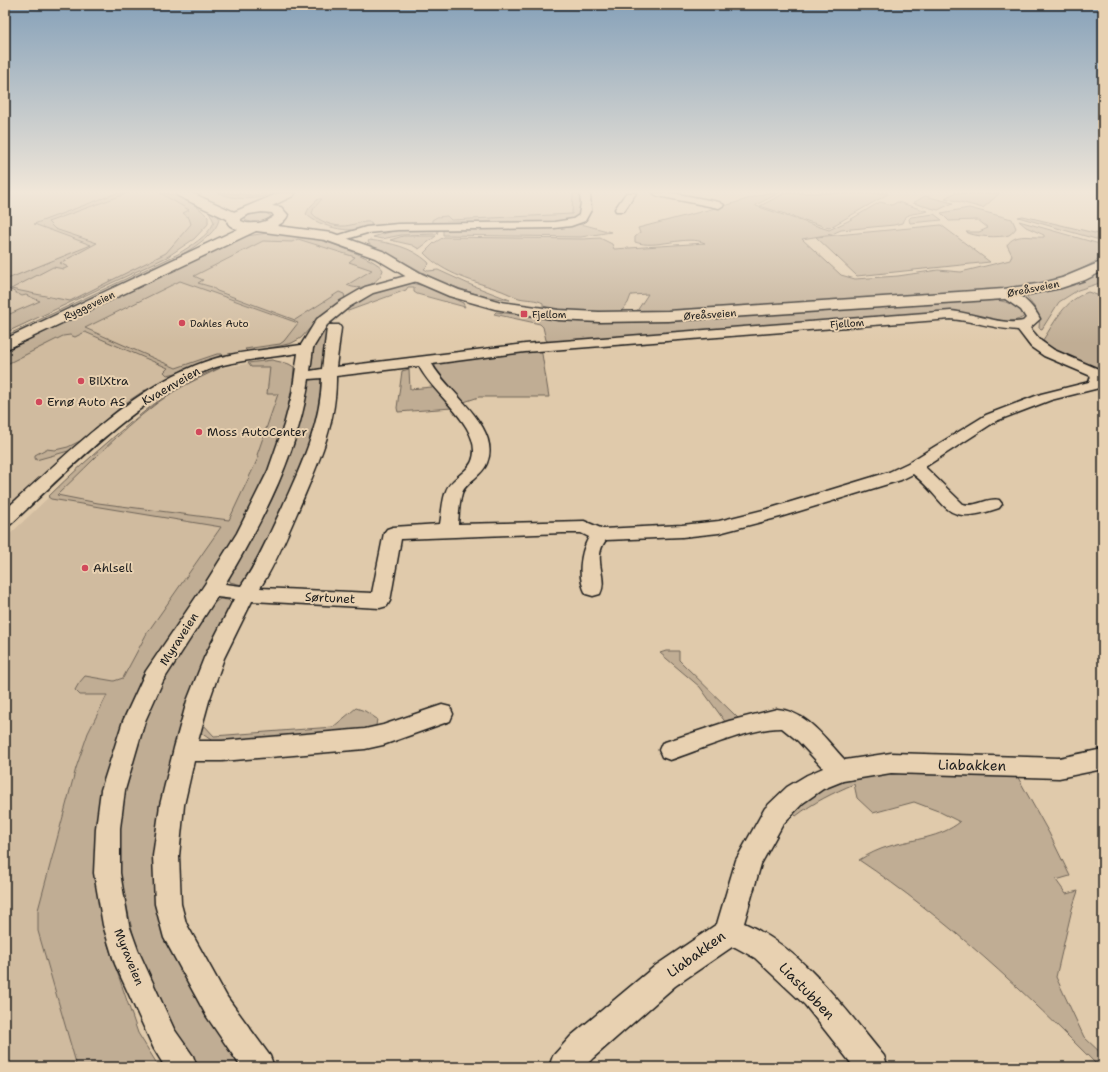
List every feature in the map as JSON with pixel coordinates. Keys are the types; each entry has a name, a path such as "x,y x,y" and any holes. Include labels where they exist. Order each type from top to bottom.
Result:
{"street":[{"name":"Ryggeveien","path":"174,265 204,243"},
{"name":"Ryggeveien","path":"5,345 220,243"},
{"name":"Øreåsveien","path":"348,243 380,255 417,277 454,293 500,306 538,312 600,317 668,316 1004,294 1057,284 1083,275 1103,265"},
{"path":"369,290 401,267"},
{"name":"Myraveien","path":"182,1067 161,1032 125,954 116,925 107,873 108,828 113,790 134,721 154,677 212,589 246,533 276,471 292,425 299,395 306,348 313,335 322,322 345,304 369,290 417,277"},
{"path":"301,376 330,374 423,361 430,374 474,426 480,439 482,460 454,491 448,530 584,528 601,535 682,531 719,526 774,513 895,476 914,467 991,418 1046,397 1094,385 1101,378 1049,353 1036,344 1022,326 1028,324 1033,319 1031,312 1022,304 1004,294"},
{"name":"Fjellom","path":"423,361 504,350 951,315 965,316 1003,325 1022,326"},
{"path":"258,1067 218,1008 174,928 168,904 166,856 172,805 184,748 198,701 214,658 246,594 256,579 276,540 312,459 324,421 329,397 329,360 334,328"},
{"name":"Kvaenveien","path":"5,520 102,432 151,395 191,372 221,361 306,348"},
{"path":"914,467 931,480 949,502 957,508 969,510 994,504"},
{"name":"Sørtunet","path":"212,589 246,594 380,601 393,533 448,530"},
{"path":"593,589 590,550 601,535"},
{"path":"184,748 194,751 222,751 365,739 383,735 442,714"},
{"path":"670,750 765,720 784,719 798,726 841,771"},
{"name":"Liabakken","path":"564,1067 582,1047 665,976 728,933 749,860 774,816 795,795 815,782 841,771 891,764 1059,768 1103,759"},
{"name":"Liastubben","path":"728,933 737,933 765,948 815,995 873,1067"}],"shaded area":[{"path":"5,243 188,243 167,257 5,333"},
{"path":"86,243 97,243 60,263 68,267 64,269 53,267 11,289 70,301 166,253 175,243 188,243 167,257 5,333 5,316 40,301 26,295 22,296 5,287 5,280 91,245"},
{"path":"194,243 200,243 161,266 5,340 5,336 178,254"},
{"path":"230,243 327,243 370,259 381,265 383,270 382,274 370,285 333,306 310,327 301,338 292,343 211,359 176,373 147,391 72,450 5,509 5,351"},
{"path":"230,243 259,243 194,276 203,280 198,283 212,287 217,291 295,320 339,292 344,294 345,298 321,316 301,338 292,343 248,352 245,349 280,344 298,323 180,281 85,328 176,368 217,354 222,354 223,356 167,375 164,372 168,368 85,332 75,337 70,335 63,336 5,365 5,351"},
{"path":"311,243 328,243 370,260 379,265 383,270 378,279 373,283 358,288 347,285 372,270 349,262 355,257"},
{"path":"369,243 386,243 401,246 422,257 428,262 429,264 424,269 428,271 438,270 510,300 482,296 440,282 395,257 371,246"},
{"path":"403,243 427,243 419,249 412,245"},
{"path":"434,243 610,243 614,249 705,243 806,243 841,275 855,279 898,276 938,270 961,272 1010,260 1012,255 1007,245 1009,243 1096,243 1103,245 1103,256 1073,273 1018,288 635,314 648,294 631,295 628,303 620,313 570,311 543,306 543,303 519,298 460,276 441,267 424,253"},
{"path":"639,243 661,243 652,244"},
{"path":"822,243 965,243 990,262 857,276"},
{"path":"1103,272 1103,282 1078,290 1059,302 1042,329 1039,328 1038,315 1035,308 1027,298 1028,296 1077,283"},
{"path":"411,283 429,287 463,303 465,307 417,294 414,292 414,287 408,287 406,290 348,311 345,309 373,292"},
{"path":"1088,292 1103,297 1103,371 1061,355 1047,345 1043,340 1061,312 1073,300"},
{"path":"990,299 1015,306 1025,316 1011,321 1003,321 987,319 964,313 549,342 546,340 543,327 540,324 494,314 496,312 541,317"},
{"path":"333,319 322,371 314,372 310,370 313,349 323,330"},
{"path":"541,348 549,397 479,397 459,403 435,369 435,365 438,362"},
{"path":"272,360 289,364 294,367 293,381 100,891 108,945 138,1033 76,1063 73,1067 5,1067 5,539 98,450 158,400 203,374 220,368"},
{"path":"272,360 289,364 294,367 286,418 274,456 248,517 150,668 100,891 108,945 138,1033 159,1067 73,1067 76,1063 38,931 38,910 76,768 88,733 107,695 80,695 75,690 85,676 114,681 123,678 147,633 221,527 51,499 48,497 99,450 152,405 177,388 220,368 173,392 157,403 127,428 57,495 98,503 229,520 259,456 257,455 278,394 267,394 270,367 251,367 248,363"},
{"path":"409,369 410,389 432,387 452,408 398,412 397,408 402,371"},
{"path":"319,378 326,381 309,455 248,581 242,585 230,582 229,577 252,538 280,482 295,436 307,381 309,379"},
{"path":"145,390 147,391 72,450 36,460 35,455 46,449 55,450 68,447 80,441 127,402"},
{"path":"220,599 228,600 231,603 232,608 159,876 249,1067 197,1067 185,1048 150,981 135,943 117,863 118,829 128,764 140,728 163,677 208,609"},
{"path":"666,651 679,651 679,660 739,719 726,723 700,687 660,653"},
{"path":"356,708 365,711 377,719 375,732 214,742 201,733 203,724 214,736 333,727"},
{"path":"875,771 1016,774 1049,833 1070,876 1056,880 1066,894 1078,891 1072,909 1056,977 1084,1037 1103,1055 1103,1067 1099,1067 1043,1011 954,931 891,882 859,860 886,847 944,832 960,822 938,811 914,802 873,813 857,798 854,784 824,798 796,816 791,811 816,793 842,780"}],"place":[{"name":"Fjellom","path":"524,314"},
{"name":"Dahles Auto","path":"182,323"},
{"name":"BilXtra","path":"81,381"},
{"name":"Ernø Auto AS","path":"39,402"},
{"name":"Moss AutoCenter","path":"199,432"},
{"name":"Ahlsell","path":"85,568"}]}
